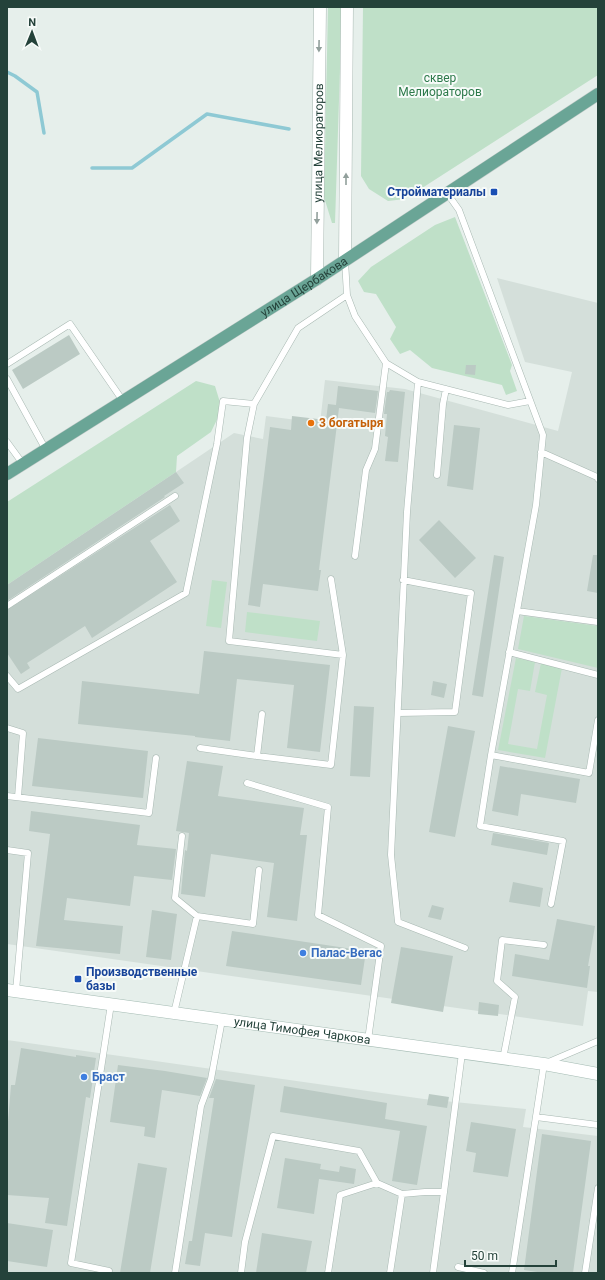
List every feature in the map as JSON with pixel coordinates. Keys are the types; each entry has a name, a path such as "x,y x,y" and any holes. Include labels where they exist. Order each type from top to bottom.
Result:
{"main road":[{"name":"улица Мелиораторов","path":"317,279 320,7"},
{"path":"345,260 347,7"},
{"name":"улица Щербакова","path":"7,474 317,279 598,94"},
{"name":"улица Тимофея Чаркова","path":"11,990 503,1058 598,1074"}],"lane":[{"path":"447,193 459,210 543,435 536,505 491,755 480,826 563,841 551,904"},
{"path":"345,260 347,294 354,316 386,363 418,382 508,405 530,401"},
{"path":"343,655 229,641 247,438 254,404 298,328 347,294"},
{"path":"7,364 70,324 123,401"},
{"path":"355,556 366,470 375,449 386,363"},
{"path":"7,379 46,450"},
{"path":"418,382 406,512 392,855 398,922 465,948"},
{"path":"437,475 443,404 446,389"},
{"path":"7,676 18,689 186,593 217,444 223,400 254,404"},
{"path":"7,442 23,464"},
{"path":"541,452 597,477 598,479"},
{"path":"7,606 175,496"},
{"path":"200,748 331,765 343,655 331,579"},
{"path":"398,713 455,712 471,593 404,580"},
{"path":"517,611 598,622"},
{"path":"509,652 598,675"},
{"path":"257,756 262,714"},
{"path":"491,755 589,773 598,720"},
{"path":"7,728 23,733 18,797"},
{"path":"7,796 149,813 156,758"},
{"path":"247,783 328,807 318,915 381,946 368,1040"},
{"path":"182,836 175,898 197,916 253,924 259,870"},
{"path":"7,850 28,853 11,990"},
{"path":"174,1013 197,916"},
{"path":"503,1058 515,997 497,981 502,940 544,945"},
{"path":"109,1271 71,1263 111,1004"},
{"path":"175,1273 201,1106 212,1079 222,1020"},
{"path":"512,1273 544,1064 598,1041"},
{"path":"433,1273 462,1053"},
{"path":"536,1117 598,1125"},
{"path":"241,1273 245,1242 273,1136 359,1151 376,1183 402,1194 444,1192"},
{"path":"328,1273 340,1195 376,1183"},
{"path":"585,1273 598,1188"},
{"path":"390,1273 402,1194"},
{"path":"458,1267 484,1273"}],"shaded area":[{"path":"497,278 598,303 598,992 588,991 583,1026 7,944 7,585 234,433 263,439 266,416 320,423 325,380 405,389 558,431 572,372 525,362"},
{"path":"7,1040 424,1099 526,1109 523,1127 598,1136 598,1273 7,1273"}],"green space":[{"path":"328,7 342,7 335,223 332,223 324,197"},
{"name":"сквер Мелиораторов","path":"363,7 598,7 598,75 405,199 388,201 369,189 361,176"},
{"path":"455,217 512,365 510,371 517,391 506,395 502,385 432,368 410,350 400,354 390,339 396,327 376,294 364,292 358,281 371,267 435,225"},
{"path":"196,381 215,386 222,409 211,432 177,456 176,472 7,585 7,502"},
{"path":"212,580 227,582 221,628 206,626"},
{"path":"247,612 320,621 317,641 245,632"},
{"path":"524,616 598,626 598,668 518,649"},
{"path":"516,658 535,662 530,691 518,689 508,744 537,749 547,695 535,692 541,663 562,668 545,758 498,750"}],"building":[{"path":"69,335 80,354 23,389 12,370"},
{"path":"466,365 476,365 475,375 465,374"},
{"path":"338,386 378,391 375,413 339,408 319,570 321,570 318,591 263,584 260,607 248,605 270,427 291,430 292,416 326,420 328,404 336,405"},
{"path":"390,390 405,392 398,462 385,461 388,437 385,436 387,414 384,414 387,392"},
{"path":"454,425 480,428 473,490 447,486"},
{"path":"176,472 184,483 7,601 7,585"},
{"path":"170,505 180,521 150,541 177,582 92,638 85,626 27,663 30,668 21,674 7,653 7,610"},
{"path":"439,520 476,558 455,578 419,540"},
{"path":"494,555 504,557 483,697 472,695"},
{"path":"593,555 598,555 598,593 587,591"},
{"path":"204,651 330,665 320,752 287,748 294,685 237,679 230,741 78,724 82,681 199,694"},
{"path":"433,681 447,684 444,698 431,695"},
{"path":"354,706 374,707 370,777 350,776"},
{"path":"448,726 475,731 455,837 429,832"},
{"path":"38,738 148,751 143,798 32,786"},
{"path":"187,761 223,766 218,796 304,808 300,835 307,835 297,921 267,917 274,863 211,854 205,897 181,894 185,850 187,851 189,833 176,831"},
{"path":"500,766 580,779 576,803 521,794 518,816 492,811"},
{"path":"31,811 140,825 137,845 176,849 172,880 134,876 130,906 67,898 64,920 123,926 120,954 36,946 50,834 29,831"},
{"path":"493,833 549,843 547,855 491,845"},
{"path":"513,882 543,888 540,907 509,902"},
{"path":"432,905 444,908 441,920 428,917"},
{"path":"152,910 177,914 171,960 146,957"},
{"path":"557,919 595,926 588,966 590,966 587,988 512,976 515,954 549,960"},
{"path":"232,931 366,951 361,985 226,966"},
{"path":"401,947 453,956 443,1012 391,1003"},
{"path":"479,1002 499,1005 498,1016 478,1014"},
{"path":"21,1048 76,1057 76,1055 96,1058 90,1098 86,1097 67,1226 45,1223 49,1198 7,1195 7,1134 11,1085 15,1085"},
{"path":"118,1065 207,1078 200,1096 162,1090 155,1138 144,1136 145,1127 110,1122"},
{"path":"216,1079 255,1085 232,1237 205,1233 200,1266 185,1264 189,1241 192,1241 214,1098 209,1098"},
{"path":"284,1086 387,1103 385,1119 427,1126 417,1185 392,1181 400,1131 280,1112"},
{"path":"429,1094 449,1097 447,1108 427,1105"},
{"path":"471,1122 516,1129 508,1177 473,1172 476,1153 466,1151"},
{"path":"542,1134 591,1141 573,1273 544,1273 524,1270"},
{"path":"285,1158 321,1164 320,1169 339,1172 340,1166 356,1169 354,1184 319,1179 314,1214 277,1208"},
{"path":"138,1163 167,1168 150,1273 120,1273"},
{"path":"7,1223 53,1230 47,1267 7,1261"},
{"path":"262,1233 312,1241 306,1273 256,1273"}],"waterway":[{"path":"7,72 37,92 44,133"},
{"path":"92,168 132,168 207,114 289,129"}],"place":[{"name":"Стройматериалы","path":"494,192"},
{"name":"3 богатыря","path":"311,423"},
{"name":"Палас-Вегас","path":"303,953"},
{"name":"Производственные базы","path":"78,979"},
{"name":"Браст","path":"84,1077"}]}
